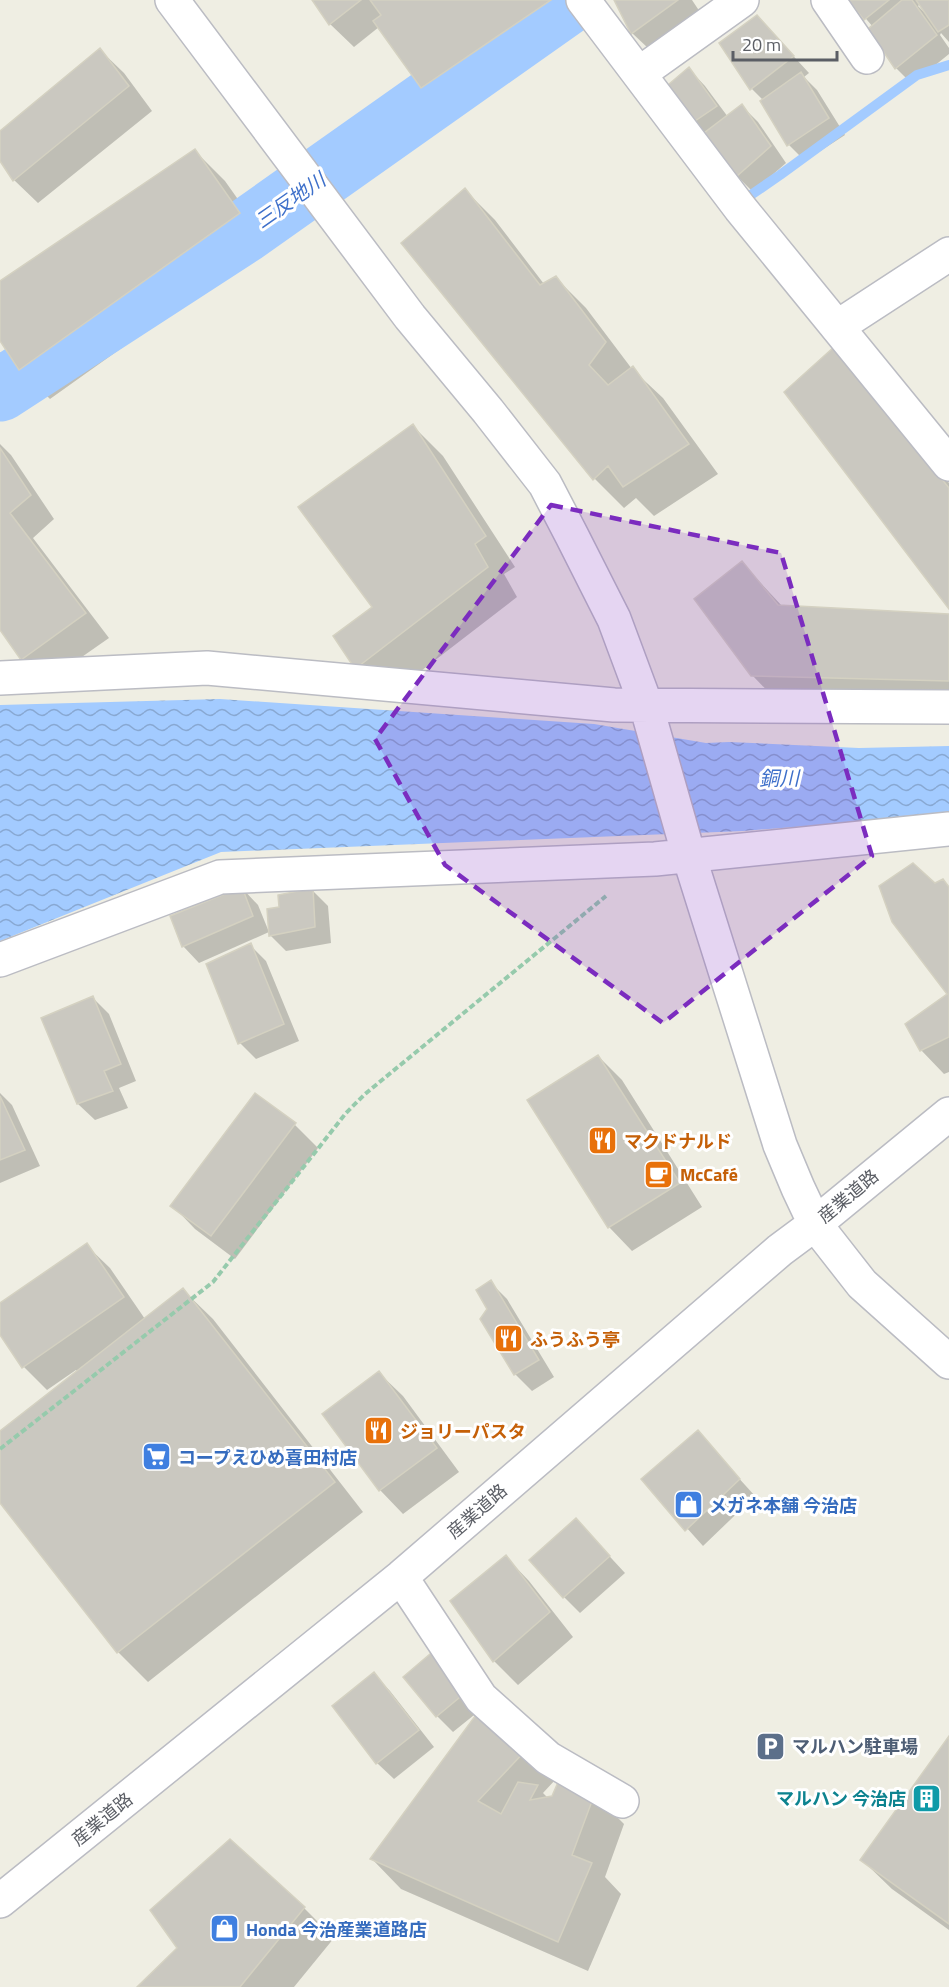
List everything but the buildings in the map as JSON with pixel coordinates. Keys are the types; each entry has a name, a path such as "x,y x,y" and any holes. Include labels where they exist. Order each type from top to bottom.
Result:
{"street":[{"path":"172,0 410,317 488,411 544,484 614,620 646,705 780,1144 794,1179 815,1224 862,1284 949,1362"},
{"path":"583,0 740,208 949,464"},
{"path":"640,73 742,0"},
{"path":"828,0 867,57"},
{"path":"837,327 949,254"},
{"path":"0,678 207,668 614,705 949,707"},
{"path":"0,960 220,877 644,859 688,848 949,829"},
{"name":"産業道路","path":"0,1901 401,1577 780,1250 949,1114"},
{"path":"401,1577 481,1698 491,1709 548,1758 622,1801"}],"path":[{"path":"0,1449 213,1282 346,1113 365,1094 611,892"}],"highlighted area":[{"path":"551,505 781,553 872,856 663,1023 445,865 375,739"}],"water":[{"path":"0,352 26,388 21,400 0,414"},
{"name":"銅川","path":"220,699 594,724 706,743 859,748 949,746 949,815 743,831 221,852 0,941 0,705"}],"waterway":[{"name":"三反地川","path":"0,390 245,231 572,0"},
{"path":"745,199 917,75 949,65"}],"place":[{"name":"マクドナルド","path":"603,1141"},
{"name":"McCafé","path":"659,1174"},
{"name":"ふうふう亭","path":"509,1339"},
{"name":"ジョリーパスタ","path":"379,1431"},
{"name":"コープえひめ喜田村店","path":"157,1457"},
{"name":"メガネ本舗 今治店","path":"688,1505"},
{"name":"マルハン駐車場","path":"771,1746"},
{"name":"マルハン 今治店","path":"927,1798"},
{"name":"Honda 今治産業道路店","path":"225,1929"}]}
